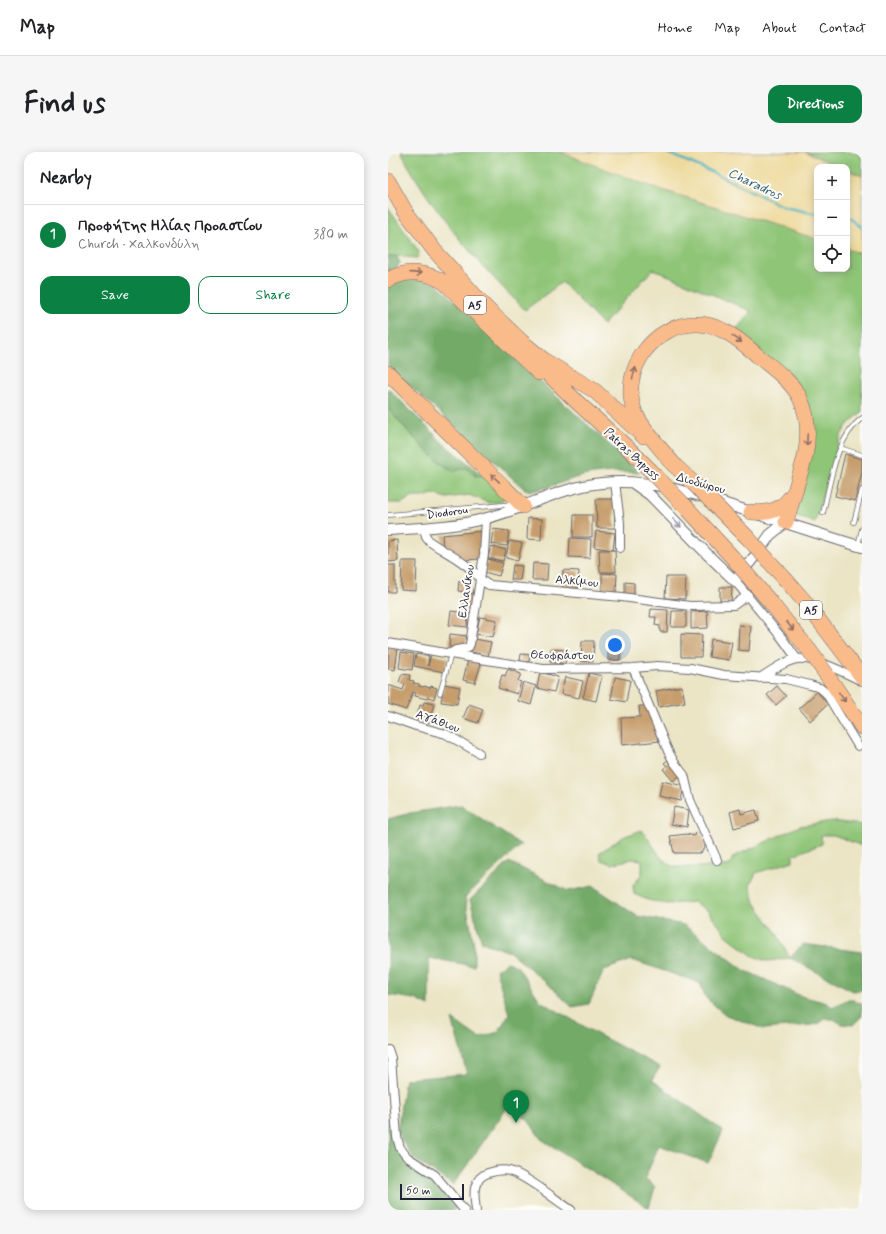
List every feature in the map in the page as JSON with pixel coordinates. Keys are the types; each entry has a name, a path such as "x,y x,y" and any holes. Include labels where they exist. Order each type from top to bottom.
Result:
{"highway":[{"name":"Patras Bypass","path":"388,181 405,211 434,250 487,309 522,342 545,361 595,391 693,483 786,580 861,677"},
{"name":"Patras Bypass","path":"388,194 415,235 446,274 476,305 578,403 632,452 686,506 733,558 771,603 803,654 827,675 862,727"},
{"path":"388,280 402,274 415,273 432,276 444,282 566,398 578,403"},
{"path":"675,466 643,426 634,412 631,395 632,377 642,354 660,335 678,326 696,324 708,325 726,331 781,375 797,394 803,407 808,436 805,457 786,522"},
{"path":"388,373 523,506"},
{"path":"751,512 762,513 776,509 787,502 797,486"}],"street":[{"path":"615,482 620,523 620,548"},
{"name":"Διοδώρου","path":"486,519 576,487 589,484 632,482 650,484 682,491 860,546"},
{"path":"632,482 650,495 735,581 782,638 815,662 861,677"},
{"name":"Diodorou","path":"388,530 424,528 486,519"},
{"name":"Ελλανίκου","path":"451,654 453,651 468,648 470,644 485,545 486,519"},
{"path":"735,581 752,561 770,535 786,522"},
{"path":"424,528 426,537 429,541 461,561 473,571 480,580"},
{"name":"Αλκίμου","path":"480,580 492,585 628,597 690,606 734,605 748,595"},
{"name":"Θεοφράστου","path":"388,643 543,668 633,668 668,666 690,668 724,675 786,679 820,688 826,693 858,746"},
{"path":"760,678 803,654"},
{"path":"633,668 668,751 684,775 690,800 717,860"},
{"name":"Αγάθιου","path":"388,716 416,726 446,734 479,752"},
{"path":"388,1049 391,1058 398,1143 407,1157 435,1175 464,1210"},
{"path":"476,1210 474,1187 479,1179 485,1174 503,1170 521,1175 571,1210"}],"lane":[{"path":"823,513 840,448 848,433 862,418"},
{"path":"840,448 862,454"},
{"path":"854,522 862,490"},
{"path":"388,515 503,505 523,506"},
{"path":"860,546 862,529"},
{"path":"440,693 451,654"}],"green space":[{"path":"401,152 560,152 647,185 814,238 814,272 850,272 850,250 862,254 862,412 848,424 841,435 815,522 795,516 814,424 736,330 751,311 653,269 603,325 562,282 525,310 490,274 457,236 441,216 413,174"},
{"path":"805,152 853,152 862,155 862,176 850,171 850,164 833,164"},
{"path":"388,207 419,252 417,258 396,256 388,257"},
{"path":"396,256 400,262 398,266 388,273 388,257"},
{"path":"411,278 437,284 506,350 640,473 615,472 591,474 532,491 525,489 520,485 388,366 388,286"},
{"path":"388,388 445,445 483,475 478,476 466,468 453,471 426,450 388,408"},
{"path":"388,408 418,442 435,458 453,471 466,468 475,476 483,475 504,497 503,500 500,502 489,503 469,495 447,498 432,494 424,497 411,497 402,503 388,503"},
{"path":"461,805 521,845 465,897 474,945 474,966 429,958 429,1006 415,999 388,995 388,819 410,813"},
{"path":"832,821 862,825 862,846 834,835 821,835 822,844 793,855 793,861 756,873 750,885 755,903 776,932 790,958 767,961 753,956 726,935 708,911 694,902 667,904 648,900 634,894 633,886 642,873 642,860 632,859 612,864 601,860 599,853 623,837 642,830 662,859 674,867 714,867 730,865 733,857 800,826"},
{"path":"509,862 568,891 593,886 637,916 684,925 744,970 801,996 827,1003 832,1007 847,1000 854,1000 855,1002 862,1003 862,1016 853,1025 841,1024 834,1019 824,1019 819,1023 812,1025 764,1029 726,1015 706,998 700,983 632,960 604,970 589,1004 572,1007 548,984 510,952 482,942 470,900"},
{"path":"803,944 862,952 862,990 853,991 790,958"},
{"path":"507,962 518,967 540,1001 597,1034 660,1067 652,1080 723,1131 708,1163 659,1145 645,1178 655,1187 649,1208 541,1139 528,1120 509,1105 453,1185 413,1158 397,1132 405,1079 467,1074 452,1019 479,1038 498,1032 509,1014 496,970"},
{"path":"388,1117 397,1149 435,1178 458,1206 454,1210 388,1210"}],"sand":[{"path":"560,152 805,152 833,164 814,164 814,238 647,185"},
{"path":"850,171 862,176 862,254 850,250"}],"building":[{"path":"845,454 862,459 862,472 855,501 835,496"},
{"path":"596,499 614,499 615,528 597,528"},
{"path":"574,515 592,515 592,537 573,537"},
{"path":"528,518 542,519 541,540 527,539"},
{"path":"493,529 509,531 507,546 491,544"},
{"path":"484,531 481,559 463,560 443,546 442,535"},
{"path":"596,531 615,533 613,550 594,547"},
{"path":"570,538 591,539 590,558 569,557"},
{"path":"397,540 398,561 388,562 388,541"},
{"path":"509,541 522,543 518,561 506,558"},
{"path":"491,546 506,550 503,561 488,558"},
{"path":"599,550 615,550 616,572 600,572"},
{"path":"488,559 503,563 499,576 484,572"},
{"path":"402,561 417,561 416,591 401,590"},
{"path":"533,563 548,564 547,580 532,580"},
{"path":"388,565 395,565 395,592 388,592"},
{"path":"513,565 522,566 520,580 511,580"},
{"path":"563,570 579,571 578,588 562,588"},
{"path":"602,573 617,574 616,592 602,592"},
{"path":"666,577 686,577 685,599 665,598"},
{"path":"459,581 467,582 466,592 458,591"},
{"path":"625,582 634,583 634,594 625,594"},
{"path":"720,587 732,587 731,603 720,603"},
{"path":"467,593 475,594 474,607 463,606 464,599 467,600"},
{"path":"651,609 668,610 667,632 660,632 660,626 655,625 656,617 650,617"},
{"path":"451,611 468,613 467,627 449,625"},
{"path":"672,611 686,611 686,627 671,627"},
{"path":"707,611 708,628 691,629 691,612"},
{"path":"480,617 497,620 493,637 476,634"},
{"path":"739,625 751,626 749,651 738,650"},
{"path":"450,634 467,636 466,648 449,647"},
{"path":"681,634 702,635 701,657 681,657"},
{"path":"474,639 491,642 488,656 471,652"},
{"path":"711,639 732,642 729,660 709,657"},
{"path":"582,641 594,641 593,662 581,661"},
{"path":"608,642 620,643 620,660 608,660"},
{"path":"389,647 398,648 395,670 388,669"},
{"path":"551,649 567,650 565,664 550,662"},
{"path":"401,652 414,654 412,670 399,668"},
{"path":"416,654 429,656 428,666 431,654 448,658 444,672 414,666"},
{"path":"521,654 530,655 529,662 520,661"},
{"path":"468,660 481,664 475,683 463,680"},
{"path":"508,669 521,674 518,681 521,682 517,694 498,688 502,675 505,676"},
{"path":"540,672 558,677 554,692 537,688"},
{"path":"589,673 602,676 596,701 583,698"},
{"path":"402,674 410,675 409,680 414,681 413,683 419,684 419,686 430,688 431,686 437,688 434,699 415,696 416,693 413,692 406,710 388,704 388,685 403,690 405,684 399,682"},
{"path":"565,677 583,681 579,698 561,694"},
{"path":"615,677 630,680 626,702 611,699"},
{"path":"523,682 536,686 531,705 518,701"},
{"path":"444,684 460,687 457,704 441,702"},
{"path":"682,686 685,702 659,707 656,691"},
{"path":"777,686 786,696 776,705 767,695"},
{"path":"817,692 828,704 810,721 799,708"},
{"path":"424,702 434,704 429,723 416,719 420,705 423,706"},
{"path":"469,704 483,709 478,723 463,718"},
{"path":"639,706 647,706 660,741 622,745 621,718 640,717"},
{"path":"669,759 682,774 673,781 663,769 667,766 664,763"},
{"path":"662,781 684,786 681,801 659,796"},
{"path":"674,807 689,810 687,827 671,824"},
{"path":"740,809 741,814 756,810 759,821 734,828 730,812"},
{"path":"695,832 705,837 702,840 707,842 701,853 674,853 670,836 687,834 694,836"}],"waterway":[{"name":"Charadros","path":"665,152 712,172 784,207 814,213"},
{"name":"Charadros","path":"850,219 862,227"}],"place":[{"name":"Προφήτης Ηλίας Προαστίου","path":"516,1123"}]}
